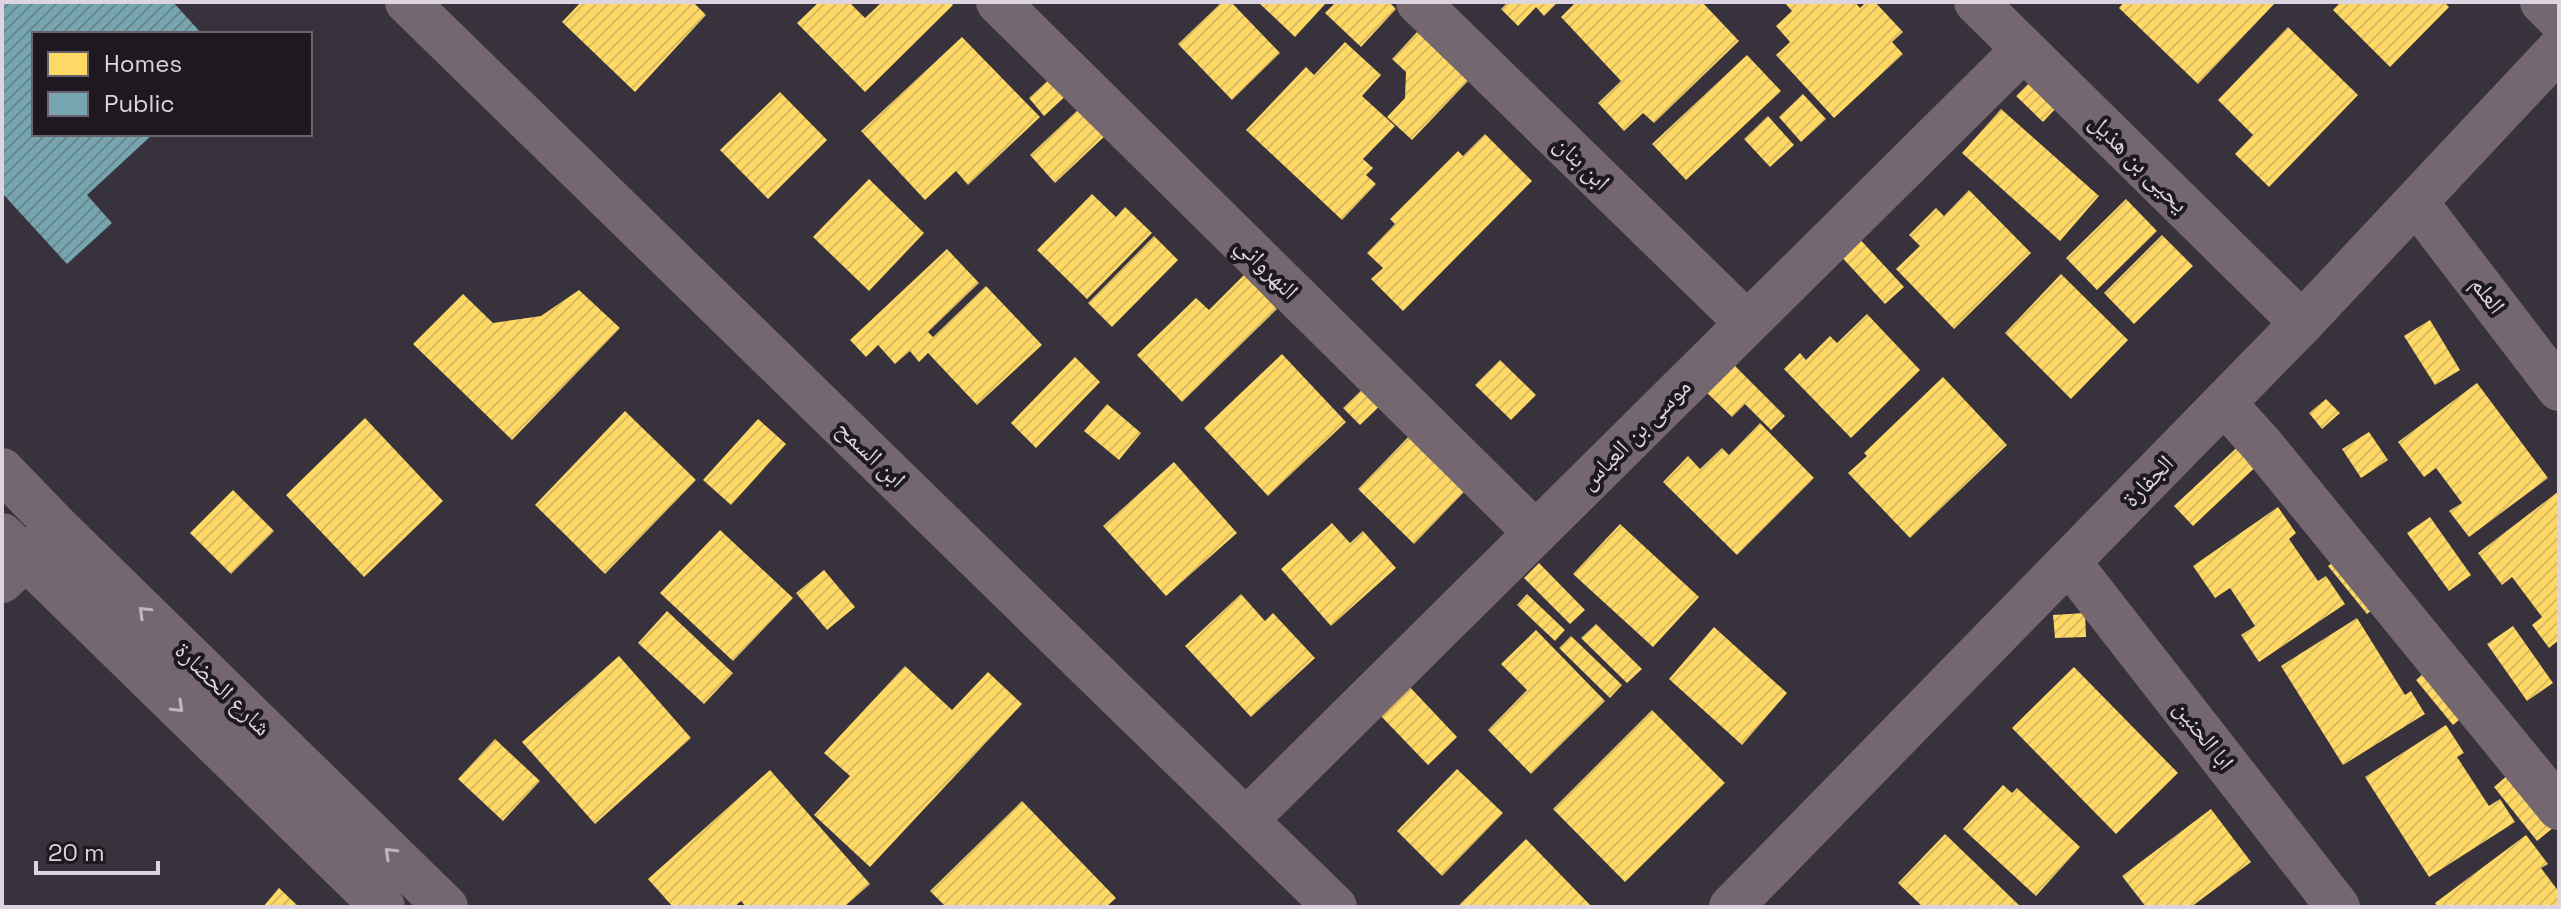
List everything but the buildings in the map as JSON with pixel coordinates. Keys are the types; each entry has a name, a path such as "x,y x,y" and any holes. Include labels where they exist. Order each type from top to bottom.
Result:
{"street":[{"name":"ابن السمح","path":"407,2 1335,907"},
{"name":"النهرواني","path":"998,2 1536,533"},
{"name":"ابن بنان","path":"1418,2 1747,323"},
{"name":"يحيى بن هذيل","path":"1976,2 2302,323"},
{"path":"2542,2 2559,19"},
{"name":"موسى بن العباس","path":"1246,820 2024,49"},
{"name":"الجفارة","path":"1731,907 2302,323 2559,49"},
{"name":"العلم","path":"2416,202 2559,389"},
{"path":"2224,403 2262,445 2559,808"},
{"name":"شارع الحضارة","path":"2,470 446,907"},
{"path":"10,558 58,528"},
{"name":"شارع الحضارة","path":"10,558 383,907"},
{"name":"ابا الحنين","path":"2069,562 2338,907"}]}
